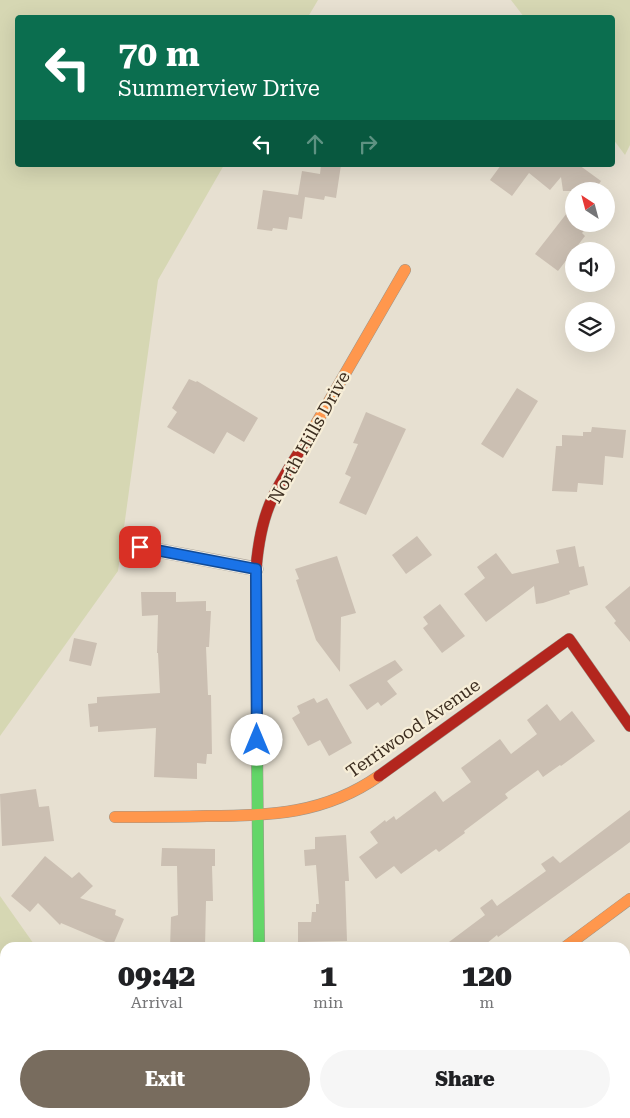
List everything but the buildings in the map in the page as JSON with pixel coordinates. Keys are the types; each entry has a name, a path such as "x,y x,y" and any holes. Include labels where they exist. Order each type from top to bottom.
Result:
{"street":[{"name":"North Hills Drive","path":"259,942 256,569 258,545 264,520 273,497 405,270"},
{"path":"140,547 256,569"},
{"name":"Terriwood Avenue","path":"115,817 258,816 316,807 344,797 369,783 568,639 630,726"},
{"path":"572,942 630,900"}],"green space":[{"path":"0,0 318,0 309,15 15,15 15,167 223,167 158,280 118,571 0,736"},
{"path":"511,0 630,0 630,145 625,155 615,142 615,15 522,15"},
{"path":"0,896 32,942 0,942"}],"traffic: fast":[{"path":"257,746 259,942"}],"traffic: slow":[{"path":"309,436 405,270"},
{"path":"115,817 253,815 296,810 338,798 359,789 379,776"},
{"path":"572,942 630,899"}],"traffic: jam":[{"path":"257,746 256,569 259,541 263,523 273,497 309,436"},
{"path":"379,776 569,639 630,726"}],"route":[{"path":"140,547 256,569 257,740"}]}
